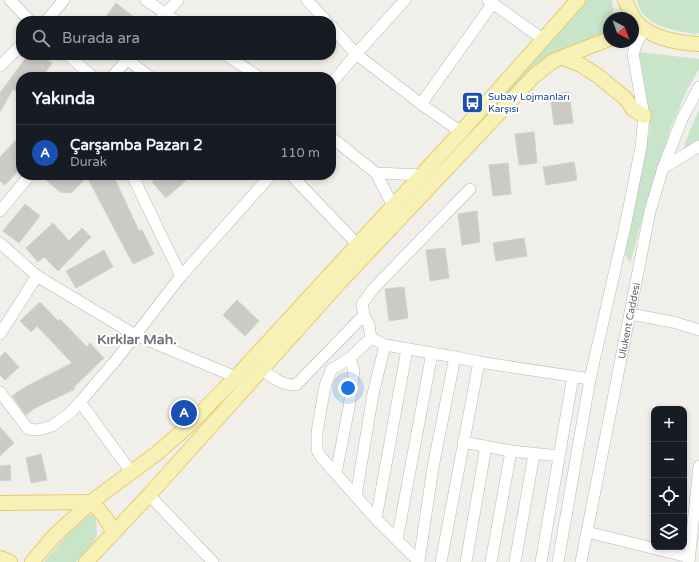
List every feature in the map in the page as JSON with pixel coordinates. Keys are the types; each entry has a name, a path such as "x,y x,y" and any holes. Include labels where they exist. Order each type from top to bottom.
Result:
{"main road":[{"path":"32,562 54,536 91,502 156,454 187,427 236,377 423,175 578,0"},
{"path":"625,0 640,28 664,39 680,43 699,44"},
{"path":"86,562 149,495 340,282 534,76 553,62 603,41"},
{"path":"563,58 581,65 598,76 625,98 633,109 644,116"},
{"path":"0,503 91,502 110,523 113,532"},
{"path":"0,558 10,562"}],"street":[{"path":"10,0 25,16"},
{"path":"50,16 64,0"},
{"path":"146,0 161,16"},
{"path":"163,16 178,0"},
{"path":"308,0 322,16"},
{"path":"336,78 405,0"},
{"path":"421,104 490,2 544,40"},
{"path":"558,562 590,379 641,147 644,116 633,54 640,28"},
{"path":"336,32 356,54 421,104 461,132"},
{"path":"0,66 16,50"},
{"path":"74,60 87,72"},
{"path":"116,72 127,60"},
{"path":"133,60 145,72"},
{"path":"234,60 252,72"},
{"name":"Ulukent Caddesi","path":"581,562 650,211 663,168 682,119 699,87"},
{"path":"336,141 376,173 393,206"},
{"path":"663,168 699,146"},
{"path":"376,173 423,175"},
{"path":"0,211 26,180"},
{"path":"134,180 181,276"},
{"path":"0,392 28,429 38,430 52,426 70,412 94,387 181,276 267,180"},
{"path":"296,180 358,245"},
{"path":"371,338 369,325 364,314 362,304 374,288 470,189"},
{"path":"0,243 37,276 135,335 236,377"},
{"path":"0,334 37,276"},
{"path":"262,370 276,381 288,385 296,385 364,314"},
{"path":"630,314 672,322 699,330"},
{"path":"371,338 385,345 479,362 590,379"},
{"path":"371,338 350,358 331,370 325,386 317,432 317,450 320,457 419,562"},
{"path":"356,496 373,394 385,345"},
{"path":"376,518 407,349"},
{"path":"397,540 432,353"},
{"path":"419,562 434,467 455,357"},
{"path":"336,474 349,407 354,371 350,358"},
{"path":"441,562 479,362"},
{"path":"541,562 573,376"},
{"path":"80,402 132,473"},
{"path":"463,442 511,452 559,456"},
{"path":"466,562 486,446"},
{"path":"491,562 511,452"},
{"path":"515,562 534,454"},
{"path":"587,532 689,559 696,519 699,466"},
{"path":"149,495 213,562"}],"green space":[{"path":"587,0 612,0 613,12 603,12 603,39 562,52 380,228"},
{"path":"637,0 699,0 699,33 695,34 677,31 651,21 640,9"},
{"path":"639,52 699,59 699,69 687,90 671,127 647,202 630,263 625,253 650,129"},
{"path":"699,110 699,144 683,150 690,130"},
{"path":"89,515 93,515 96,519 97,535 87,552 76,562 44,562 65,537"}],"building":[{"path":"116,3 133,16 106,16"},
{"path":"24,60 48,60 52,63 46,72 16,72 16,91 13,89 0,112 0,93"},
{"path":"569,92 573,123 554,125 550,94"},
{"path":"534,132 537,163 519,165 515,134"},
{"path":"16,140 16,173 5,185 0,181 0,157"},
{"path":"574,162 577,180 546,185 543,167"},
{"path":"508,163 511,194 493,196 489,165"},
{"path":"46,180 84,180 71,193 60,192"},
{"path":"89,180 115,180 139,231 142,230 154,254 133,264"},
{"path":"155,180 186,180 166,198 152,182"},
{"path":"25,204 40,216 19,243 3,231"},
{"path":"477,211 480,242 462,245 458,214"},
{"path":"53,223 69,241 82,228 91,237 58,271 44,257 38,262 26,248"},
{"path":"524,238 527,256 496,261 493,243"},
{"path":"445,248 449,278 430,281 426,250"},
{"path":"104,250 113,267 76,288 66,271"},
{"path":"404,287 408,318 389,321 385,289"},
{"path":"237,300 259,321 245,336 223,315"},
{"path":"40,302 58,321 60,319 87,347 90,343 104,358 74,387 75,389 35,408 26,415 12,396 27,386 72,363 37,326 31,332 20,321"},
{"path":"5,352 19,367 5,380 0,375 0,357"},
{"path":"0,427 14,443 0,456"},
{"path":"41,454 47,480 31,483 26,458"},
{"path":"10,465 11,480 0,481 0,466"}],"place":[{"name":"Subay Lojmanları Karşısı","path":"473,102"},
{"name":"Çarşamba Pazarı 2","path":"184,413"}],"district":[{"name":"Kırklar Mah.","path":"137,339"}]}
